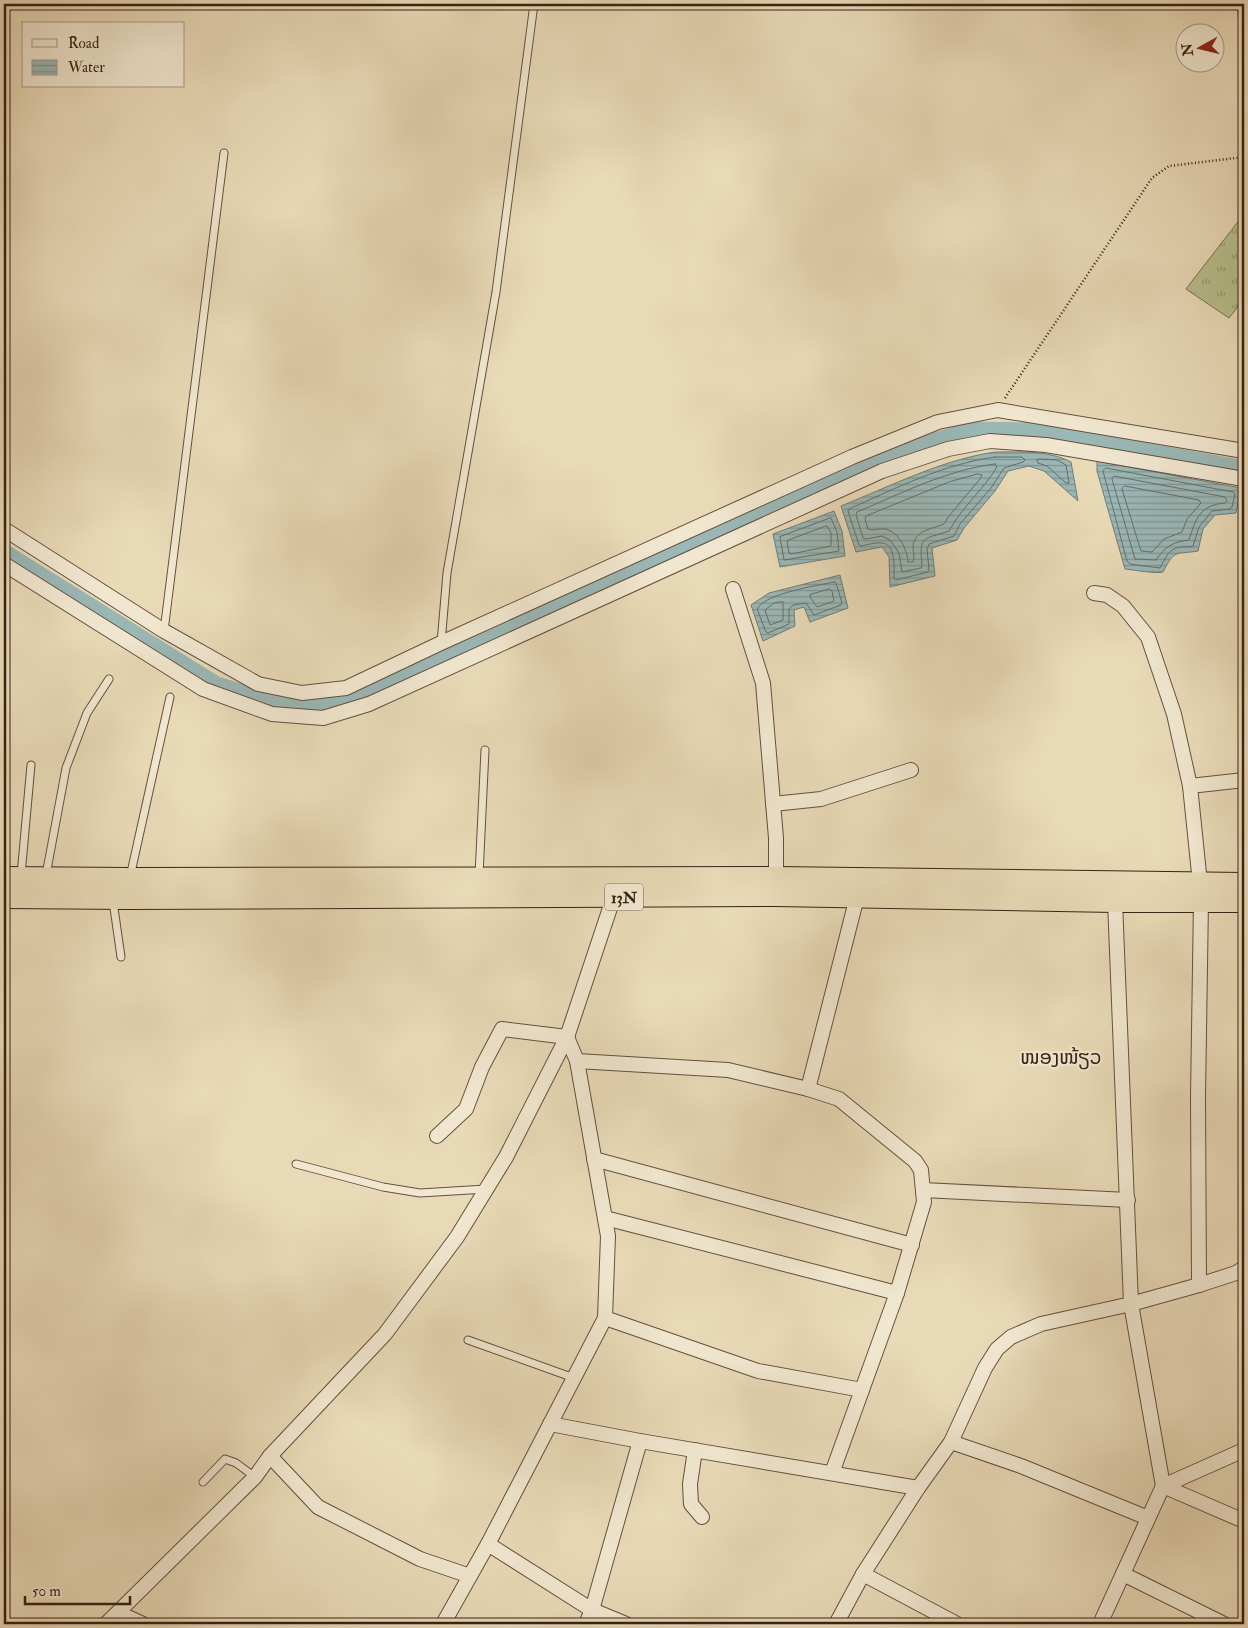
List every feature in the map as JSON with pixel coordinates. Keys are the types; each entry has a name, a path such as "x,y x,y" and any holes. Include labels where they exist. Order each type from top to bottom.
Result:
{"highway":[{"name":"13N","path":"12,878 129,880 479,878 616,888 776,895 1115,901 1201,892 1244,884"},
{"name":"13N","path":"4,897 113,898 616,888 776,878 1201,892 1244,902"}],"street":[{"path":"4,529 164,631 258,684 302,693 346,688 441,642 852,457 938,422 998,410 1244,451"},
{"path":"4,564 203,689 272,714 323,718 370,704 882,472 948,448 990,441 1046,445 1244,478"},
{"path":"733,589 763,683 773,804 776,878"},
{"path":"1094,592 1107,595 1123,606 1148,637 1174,714 1190,786 1201,892 1198,1097 1199,1285"},
{"path":"773,804 821,800 911,770"},
{"path":"1190,786 1244,780"},
{"path":"106,1624 255,1477 270,1456 385,1334 457,1237 506,1157 567,1037 616,888"},
{"path":"808,1089 857,897"},
{"path":"1100,1624 1163,1486 1132,1304 1115,901"},
{"path":"437,1136 466,1110 482,1067 502,1029 567,1037"},
{"path":"443,1624 488,1544 605,1318 608,1236 577,1060 567,1037"},
{"path":"577,1060 728,1070 808,1089 839,1099 915,1160 921,1170 924,1202 897,1293 832,1473"},
{"path":"594,1159 912,1244"},
{"path":"923,1190 1128,1200"},
{"path":"605,1218 897,1293"},
{"path":"838,1624 863,1574 918,1488 951,1442 985,1368 997,1349 1011,1337 1041,1324 1132,1304 1199,1285 1236,1273 1244,1268"},
{"path":"605,1318 758,1371 862,1390"},
{"path":"550,1424 918,1488"},
{"path":"586,1624 592,1610 640,1441"},
{"path":"951,1442 1021,1466 1148,1518"},
{"path":"695,1450 690,1484 691,1504 702,1517"},
{"path":"1163,1486 1244,1450"},
{"path":"270,1456 318,1507 420,1559 470,1576"},
{"path":"1163,1486 1244,1521"},
{"path":"488,1544 592,1610 626,1624"},
{"path":"863,1574 956,1624"},
{"path":"1123,1574 1224,1624"},
{"path":"119,1613 143,1624"}],"lane":[{"path":"441,642 447,573 496,292 534,4"},
{"path":"164,631 224,153"},
{"path":"46,878 66,768 87,713 110,679"},
{"path":"129,880 170,697"},
{"path":"479,878 485,750"},
{"path":"12,878 31,765"},
{"path":"113,898 121,956"},
{"path":"296,1164 383,1187 420,1193 486,1190"},
{"path":"468,1340 574,1378"},
{"path":"203,1482 225,1459 236,1463 255,1477"}],"path":[{"path":"998,410 1152,178 1169,166 1244,157"}],"green space":[{"path":"1237,4 1244,4 1244,85 1238,13"},
{"path":"1244,214 1244,299 1229,318 1186,289"}],"water":[{"path":"995,452 1053,455 1071,462 1078,501 1044,471 1029,466 1008,471 995,491 964,528 957,540 932,548 935,576 890,587 889,557 882,547 856,552 841,506 936,467"},
{"path":"1097,461 1241,488 1236,513 1215,515 1203,529 1198,551 1176,554 1163,572 1125,569 1097,471"},
{"path":"834,511 842,531 845,556 780,567 773,534"},
{"path":"840,575 848,608 810,622 804,607 794,610 795,626 763,641 751,605 769,593"}],"waterway":[{"path":"4,551 217,684 269,700 320,705 377,689 756,512 918,445 972,429 1034,430 1244,468"}],"district":[{"name":"ໜອງໜ້ຽວ","path":"1061,1057"}]}
